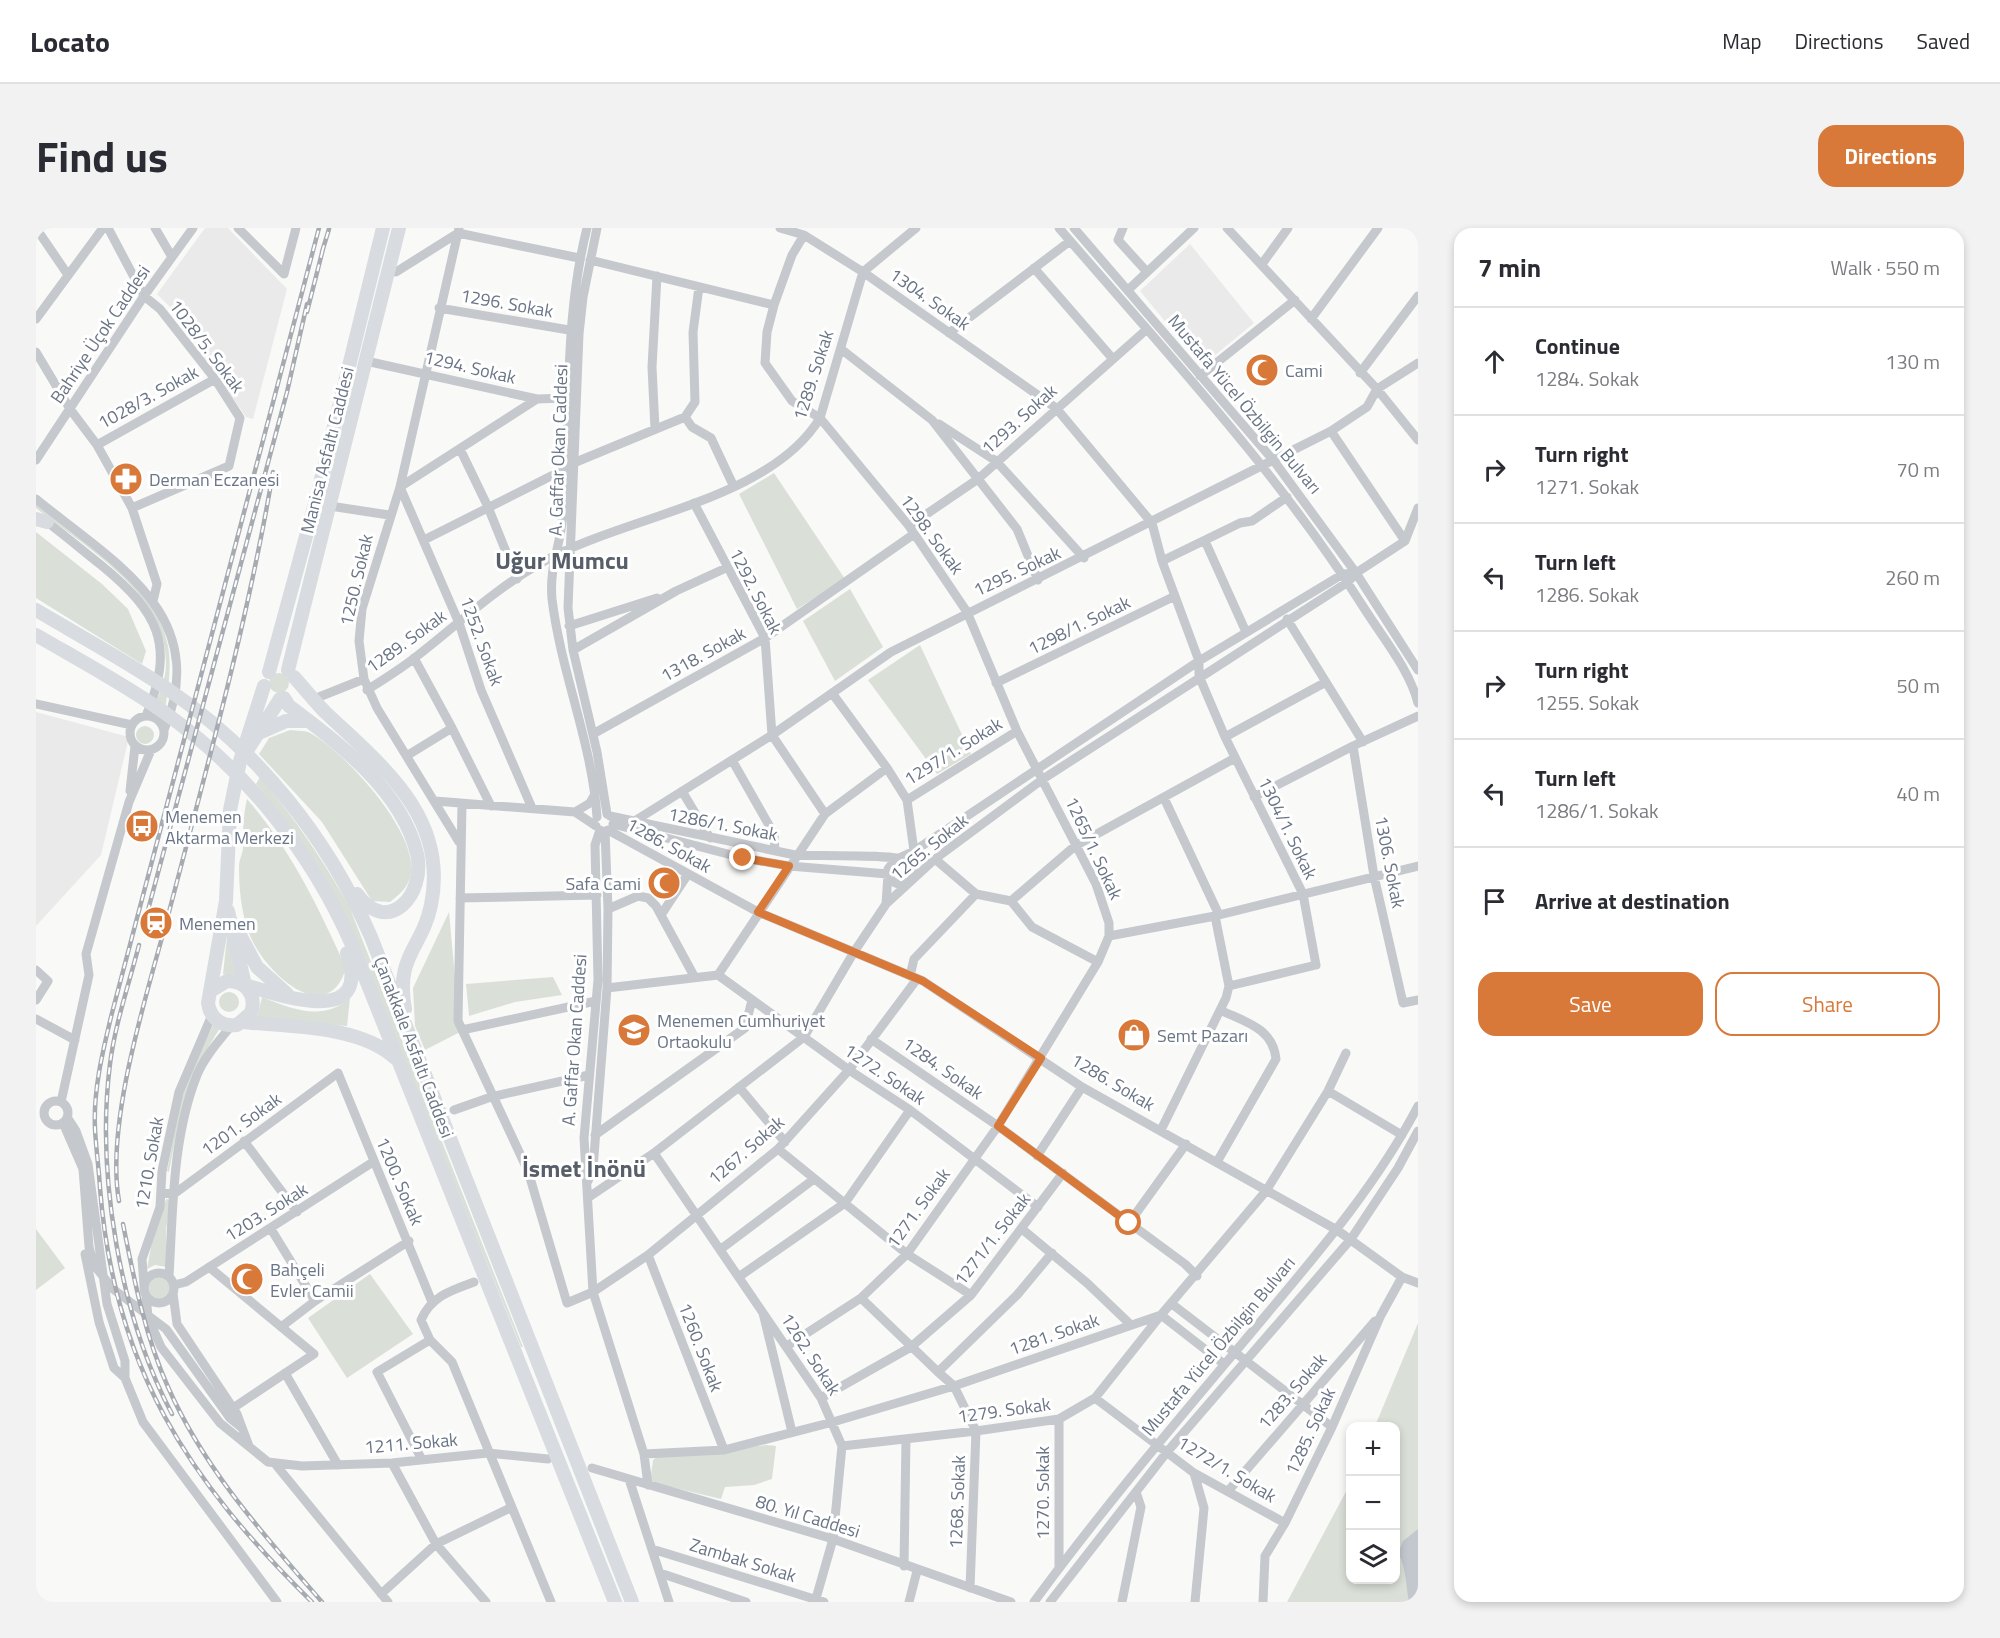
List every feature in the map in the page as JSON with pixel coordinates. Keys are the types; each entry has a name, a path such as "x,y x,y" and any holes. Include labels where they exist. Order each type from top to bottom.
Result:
{"highway":[{"name":"Manisa Asfaltı Caddesi","path":"269,672 317,496 383,228"},
{"name":"Manisa Asfaltı Caddesi","path":"291,674 399,228"},
{"name":"Çanakkale Asfaltı Caddesi","path":"36,610 168,690 212,723 274,784 327,853 363,920 632,1602"},
{"name":"Çanakkale Asfaltı Caddesi","path":"36,635 125,688 189,731 260,799 301,853 322,887 352,945 615,1602"},
{"path":"398,1061 370,1040 318,1030 217,1021 208,1003 226,901 228,827 240,761 269,672 279,667 291,674 366,748 400,788 423,823 431,844 434,868 430,906 402,976 410,1040"},
{"path":"240,761 282,698 293,692 291,674"},
{"path":"264,686 270,695 282,698 366,772 404,822 418,862 415,886 407,901 386,912 372,911 366,906 314,827 289,801"},
{"path":"261,732 286,721 309,721"},
{"path":"212,990 227,981 312,1003 342,995 351,983 352,969 326,908 322,887"},
{"path":"226,901 244,985 252,995 253,1007 237,1024"},
{"path":"226,901 247,952 256,967 293,999"}],"street":[{"path":"36,228 68,275"},
{"path":"36,319 103,228"},
{"name":"1028/5. Sokak","path":"108,228 144,296 160,309 215,379 240,418 229,466 132,508"},
{"path":"155,228 172,257"},
{"name":"Bahriye Üçok Caddesi","path":"36,460 144,296 193,228"},
{"path":"238,228 284,274 296,228"},
{"name":"A. Gaffar Okan Caddesi","path":"587,228 579,334 569,626 593,734 605,823 608,909 607,988 593,1169 588,1181"},
{"name":"A. Gaffar Okan Caddesi","path":"597,228 584,259 569,330 563,516 553,556 551,582 556,623 583,728 595,792 605,823 595,845 596,1001 584,1170 588,1181 593,1292 645,1454 648,1485"},
{"name":"1304. Sokak","path":"780,228 804,235 863,272 1056,408 1152,523"},
{"path":"863,272 916,228"},
{"name":"Mustafa Yücel Özbilgin Bulvarı","path":"1059,228 1262,465 1345,578"},
{"name":"Mustafa Yücel Özbilgin Bulvarı","path":"1074,228 1274,461 1356,573 1418,670"},
{"path":"1123,228 1118,240 1147,272"},
{"path":"1128,290 1194,228"},
{"path":"1227,228 1377,389 1418,440"},
{"path":"1262,264 1288,228"},
{"path":"1311,319 1378,228"},
{"path":"396,272 459,230 774,306"},
{"name":"1250. Sokak","path":"459,230 439,308 400,487 389,515 362,609 359,641 363,679 367,690 459,842 458,1021 491,1097 528,1171 567,1303"},
{"name":"1298. Sokak","path":"804,235 792,255 766,332 765,363 792,401 820,418 911,530 967,612 1017,731 1043,779"},
{"path":"949,333 1070,241"},
{"path":"1034,268 1113,359"},
{"name":"1289. Sokak","path":"367,690 414,658 517,579 553,556 734,487 808,438 820,418 863,272"},
{"path":"655,429 652,367 657,276"},
{"path":"576,462 685,417 695,402 693,332 699,287"},
{"path":"1360,373 1418,296"},
{"path":"1200,376 1295,300"},
{"name":"1296. Sokak","path":"439,308 569,330"},
{"name":"1293. Sokak","path":"911,530 978,479 1146,330"},
{"path":"841,349 932,420 996,461 1084,558"},
{"path":"36,352 70,408 97,445 132,508 157,584 153,602"},
{"name":"1294. Sokak","path":"366,361 537,399 566,398"},
{"name":"1295. Sokak","path":"633,822 772,735 891,652 967,612 1084,558 1331,431 1367,407 1377,389 1418,363"},
{"name":"1028/3. Sokak","path":"97,445 215,379"},
{"path":"400,487 537,399"},
{"path":"685,417 692,427 711,438 734,487"},
{"path":"932,420 1017,529 1038,580"},
{"path":"1331,431 1405,541"},
{"path":"460,449 488,507 517,579"},
{"path":"424,540 565,469"},
{"name":"1252. Sokak","path":"400,487 459,622 481,690 532,808"},
{"path":"1162,561 1240,523 1252,521 1287,497"},
{"path":"36,499 139,584 170,629 177,656 172,711 161,743 151,750 129,802 86,954 89,975 61,1102"},
{"name":"1292. Sokak","path":"694,503 726,568 765,638 772,735 825,814"},
{"path":"330,506 389,515"},
{"path":"1418,508 1405,541 1345,578 1414,688 1418,703"},
{"path":"36,704 132,725 146,716 161,665 160,642 151,617 130,589 40,518"},
{"path":"1152,523 1162,561 1199,661"},
{"name":"1318. Sokak","path":"593,734 765,638 911,530"},
{"path":"1205,541 1246,632"},
{"path":"573,650 676,591 726,568"},
{"name":"1265. Sokak","path":"589,1197 654,1153 804,1037 854,952 886,904 935,859 1043,779 1287,620 1345,578"},
{"name":"1265. Sokak","path":"795,855 899,858 914,851 1199,661 1246,632 1345,578"},
{"path":"569,626 676,591"},
{"name":"1298/1. Sokak","path":"996,683 1175,596"},
{"path":"1287,620 1364,742"},
{"path":"414,658 452,728 490,806"},
{"name":"1304/1. Sokak","path":"1199,661 1199,676 1225,737 1303,894 1316,966 1229,986"},
{"path":"314,699 363,679"},
{"path":"1225,737 1326,682"},
{"path":"832,693 887,768 907,800 914,851"},
{"path":"146,716 160,722 164,730"},
{"path":"1254,797 1353,746 1418,716"},
{"path":"132,725 130,738 135,746 142,750 151,750"},
{"path":"408,755 452,728"},
{"name":"1297/1. Sokak","path":"907,800 1017,731"},
{"path":"129,802 135,746"},
{"name":"1306. Sokak","path":"1353,746 1374,876 1403,1003 1418,1000"},
{"path":"1011,901 1075,846 1235,758"},
{"path":"732,760 774,834 775,851"},
{"path":"607,988 718,975 795,855 825,814 887,768"},
{"name":"1265/1. Sokak","path":"1043,779 1096,884 1109,923 1109,936"},
{"path":"682,791 710,838"},
{"path":"575,812 590,803 595,792"},
{"path":"1161,1130 1226,998 1229,986 1217,915 1164,798"},
{"path":"435,801 575,812 605,823"},
{"path":"459,842 462,804"},
{"name":"1286/1. Sokak","path":"605,823 633,822 795,855"},
{"name":"1286/1. Sokak","path":"605,823 743,858 789,866"},
{"name":"1286. Sokak","path":"605,823 688,874 758,912 913,978 1041,1058 1082,1087 1337,1230 1402,1277 1418,1283"},
{"path":"886,904 888,874 889,865 899,858 907,860 913,866 914,874 909,882 896,884 888,874"},
{"path":"935,859 976,894 1011,901 1032,927 1098,963"},
{"name":"1265. Sokak","path":"789,866 888,874"},
{"path":"1041,1058 1098,963 1109,936 1217,915 1418,866"},
{"path":"661,915 688,874"},
{"name":"1267. Sokak","path":"567,1303 593,1292 648,1255 781,1145 849,1070 913,978 914,959 976,894"},
{"path":"460,898 597,895"},
{"path":"608,909 638,896 652,901 694,976"},
{"path":"36,970 48,981 36,1000"},
{"name":"1272. Sokak","path":"718,975 849,1070 910,1110 1038,1207"},
{"path":"595,1135 744,1028 752,1000"},
{"path":"462,1030 596,1001"},
{"path":"1217,1162 1276,1059 1272,1041 1261,1029 1220,1010"},
{"name":"1210. Sokak","path":"212,1015 179,1092 162,1171 159,1212 142,1259 148,1317 161,1347 220,1423 231,1432"},
{"path":"36,1019 75,1040"},
{"name":"1210. Sokak","path":"237,1024 215,1045 198,1074 178,1154 174,1194 172,1284 177,1324 233,1408 249,1446"},
{"name":"1284. Sokak","path":"871,1039 1063,1173 1185,1264 1197,1276"},
{"name":"1281. Sokak","path":"645,1454 724,1450 833,1422 954,1386 1161,1315 1197,1276 1266,1191 1328,1091 1346,1053"},
{"name":"1271. Sokak","path":"787,1346 861,1298 907,1254 998,1126 1041,1058"},
{"name":"1201. Sokak","path":"174,1194 338,1073"},
{"name":"1200. Sokak","path":"338,1073 373,1162 409,1241 432,1302"},
{"path":"454,1110 491,1097 589,1075"},
{"path":"739,1087 781,1145 814,1179 907,1254 971,1294"},
{"path":"1037,1156 1082,1087"},
{"path":"1328,1091 1402,1135"},
{"path":"125,1378 114,1368 99,1322 79,1174 63,1122 67,1109 61,1102 54,1101 47,1105 40,1117 48,1123 63,1122 76,1131 90,1171 104,1292 113,1329 125,1360 125,1378 143,1422 277,1602"},
{"name":"Mustafa Yücel Özbilgin Bulvarı","path":"1034,1602 1155,1445 1337,1230 1402,1135 1418,1106"},
{"path":"740,1276 845,1203 910,1110"},
{"name":"Mustafa Yücel Özbilgin Bulvarı","path":"1050,1602 1167,1452 1351,1239 1398,1168 1418,1131"},
{"path":"244,1141 297,1212"},
{"path":"1129,1223 1186,1144"},
{"name":"1262. Sokak","path":"654,1153 821,1398 842,1446 833,1539 818,1601"},
{"name":"1203. Sokak","path":"172,1284 186,1282 373,1162"},
{"path":"528,1171 584,1170"},
{"name":"1271/1. Sokak","path":"821,1398 911,1347 971,1294 1063,1173"},
{"path":"721,1249 814,1179"},
{"path":"161,1193 174,1194"},
{"path":"271,1229 315,1301"},
{"path":"1022,1229 1052,1253 1131,1325"},
{"path":"281,1327 315,1301 409,1241"},
{"path":"938,1372 1017,1295 1052,1253"},
{"name":"1260. Sokak","path":"648,1255 724,1450"},
{"path":"91,1266 111,1294 169,1336 230,1418 242,1428"},
{"path":"208,1267 314,1354 233,1408"},
{"path":"160,1273 172,1284 168,1300 160,1303 152,1302 145,1291 151,1275 160,1273"},
{"name":"1285. Sokak","path":"1263,1602 1265,1556 1285,1523 1332,1427 1381,1315 1402,1277"},
{"path":"474,1282 447,1292 432,1302 421,1320 430,1340 452,1362 510,1508 551,1602"},
{"path":"861,1298 954,1386"},
{"path":"1172,1304 1300,1405 1332,1427"},
{"path":"761,1308 792,1432"},
{"path":"1161,1315 1224,1364"},
{"name":"1279. Sokak","path":"842,1446 1059,1419 1095,1398 1161,1315"},
{"name":"1283. Sokak","path":"1229,1490 1300,1405 1381,1315"},
{"path":"169,1336 225,1418 231,1432 262,1459 276,1465 388,1602"},
{"path":"422,1460 377,1372 430,1340"},
{"path":"285,1373 338,1465"},
{"name":"1268. Sokak","path":"954,1386 976,1431 970,1588"},
{"name":"1272/1. Sokak","path":"1095,1398 1194,1473 1229,1490 1285,1523"},
{"name":"1270. Sokak","path":"1059,1419 1059,1568"},
{"path":"904,1566 906,1439"},
{"name":"1211. Sokak","path":"276,1465 392,1463 488,1453 548,1460"},
{"path":"392,1463 436,1544 486,1602"},
{"name":"80. Yıl Caddesi","path":"592,1468 833,1539 1011,1602"},
{"path":"1194,1473 1204,1508"},
{"path":"1195,1602 1206,1478"},
{"path":"629,1479 669,1602"},
{"path":"1122,1602 1141,1507 1136,1491"},
{"path":"381,1594 436,1544 510,1508"},
{"name":"Zambak Sokak","path":"652,1549 818,1601"},
{"path":"909,1602 917,1570"},
{"path":"660,1573 746,1602"}],"shaded area":[{"path":"205,228 228,228 287,289 253,419 246,417 170,307 157,294"},
{"path":"1190,244 1254,323 1202,366 1140,291"},
{"path":"774,473 845,579 797,609 739,494"},
{"path":"36,504 115,566 149,603 161,624 168,646 170,663 164,715 152,712 166,670 163,639 153,615 120,574 36,508"},
{"path":"36,532 102,584 128,609 146,651 142,664 36,598"},
{"path":"850,589 883,647 835,681 803,621"},
{"path":"920,645 971,754 937,774 868,680"},
{"path":"279,673 286,676 289,683 286,690 279,693 272,690 269,683 272,676"},
{"path":"36,712 129,737 101,855 36,926"},
{"path":"141,726 149,726 154,731 152,742 141,744 136,739 136,731"},
{"path":"290,730 310,733 343,758 376,795 403,836 410,856 411,873 401,893 390,902 372,901 322,822 259,754 269,738"},
{"path":"260,777 308,839 349,906 523,1347 521,1347 403,1056 284,818 256,784"},
{"path":"247,799 290,858 314,901 346,968 336,987 324,995 309,994 294,987 279,975 265,961 248,930 239,883 239,862 243,849"},
{"path":"449,912 460,1032 425,1050 415,1026 413,988"},
{"path":"228,928 240,978 223,974"},
{"path":"553,977 562,995 515,1002 469,1016 466,984"},
{"path":"229,992 236,995 239,1002 236,1009 229,1012 222,1009 219,1002 222,995"},
{"path":"262,997 307,1011 329,1010 350,998 347,1026 257,1018"},
{"path":"213,1025 220,1028 200,1064 186,1097 169,1172 167,1171 184,1087"},
{"path":"166,1199 171,1200 166,1229 166,1267 155,1265 147,1269 152,1241"},
{"path":"36,1229 65,1268 36,1290"},
{"path":"370,1274 413,1334 347,1378 308,1318"},
{"path":"159,1277 167,1280 170,1288 167,1296 159,1299 151,1296 148,1288 151,1280"},
{"path":"1418,1323 1418,1602 1287,1602 1346,1491 1346,1584 1400,1584 1400,1422 1377,1422"},
{"path":"776,1446 772,1479 754,1485 725,1487 721,1499 650,1482 653,1460 658,1456"},
{"path":"1418,1529 1418,1602 1409,1602 1400,1556 1403,1541"}],"railway":[{"path":"312,1602 228,1511 194,1464 164,1416 140,1365 121,1311 108,1252 95,1136 95,1114 99,1070 112,1013 319,228"},
{"path":"322,252 329,229"},
{"path":"307,312 324,245"},
{"path":"144,925 287,392 307,304"},
{"path":"119,1201 116,1169 118,1134 131,1056 226,693 252,583 273,472"},
{"path":"139,945 112,1049 106,1151 116,1244 126,1289 138,1333 172,1414"},
{"path":"123,1224 136,1286 153,1348 183,1417 199,1446 237,1500 322,1602"}],"place":[{"name":"Cami","path":"1262,370"},
{"name":"Derman Eczanesi","path":"126,479"},
{"name":"Menemen Aktarma Merkezi","path":"142,826"},
{"name":"Safa Cami","path":"664,883"},
{"name":"Menemen","path":"156,923"},
{"name":"Menemen Cumhuriyet Ortaokulu","path":"634,1030"},
{"name":"Semt Pazarı","path":"1134,1035"},
{"name":"Bahçeli Evler Camii","path":"247,1279"}],"district":[{"name":"Uğur Mumcu","path":"562,560"},
{"name":"İsmet İnönü","path":"584,1168"}],"route":[{"path":"743,858 789,866 758,912 923,981 1041,1058 998,1126 1129,1223"}]}
